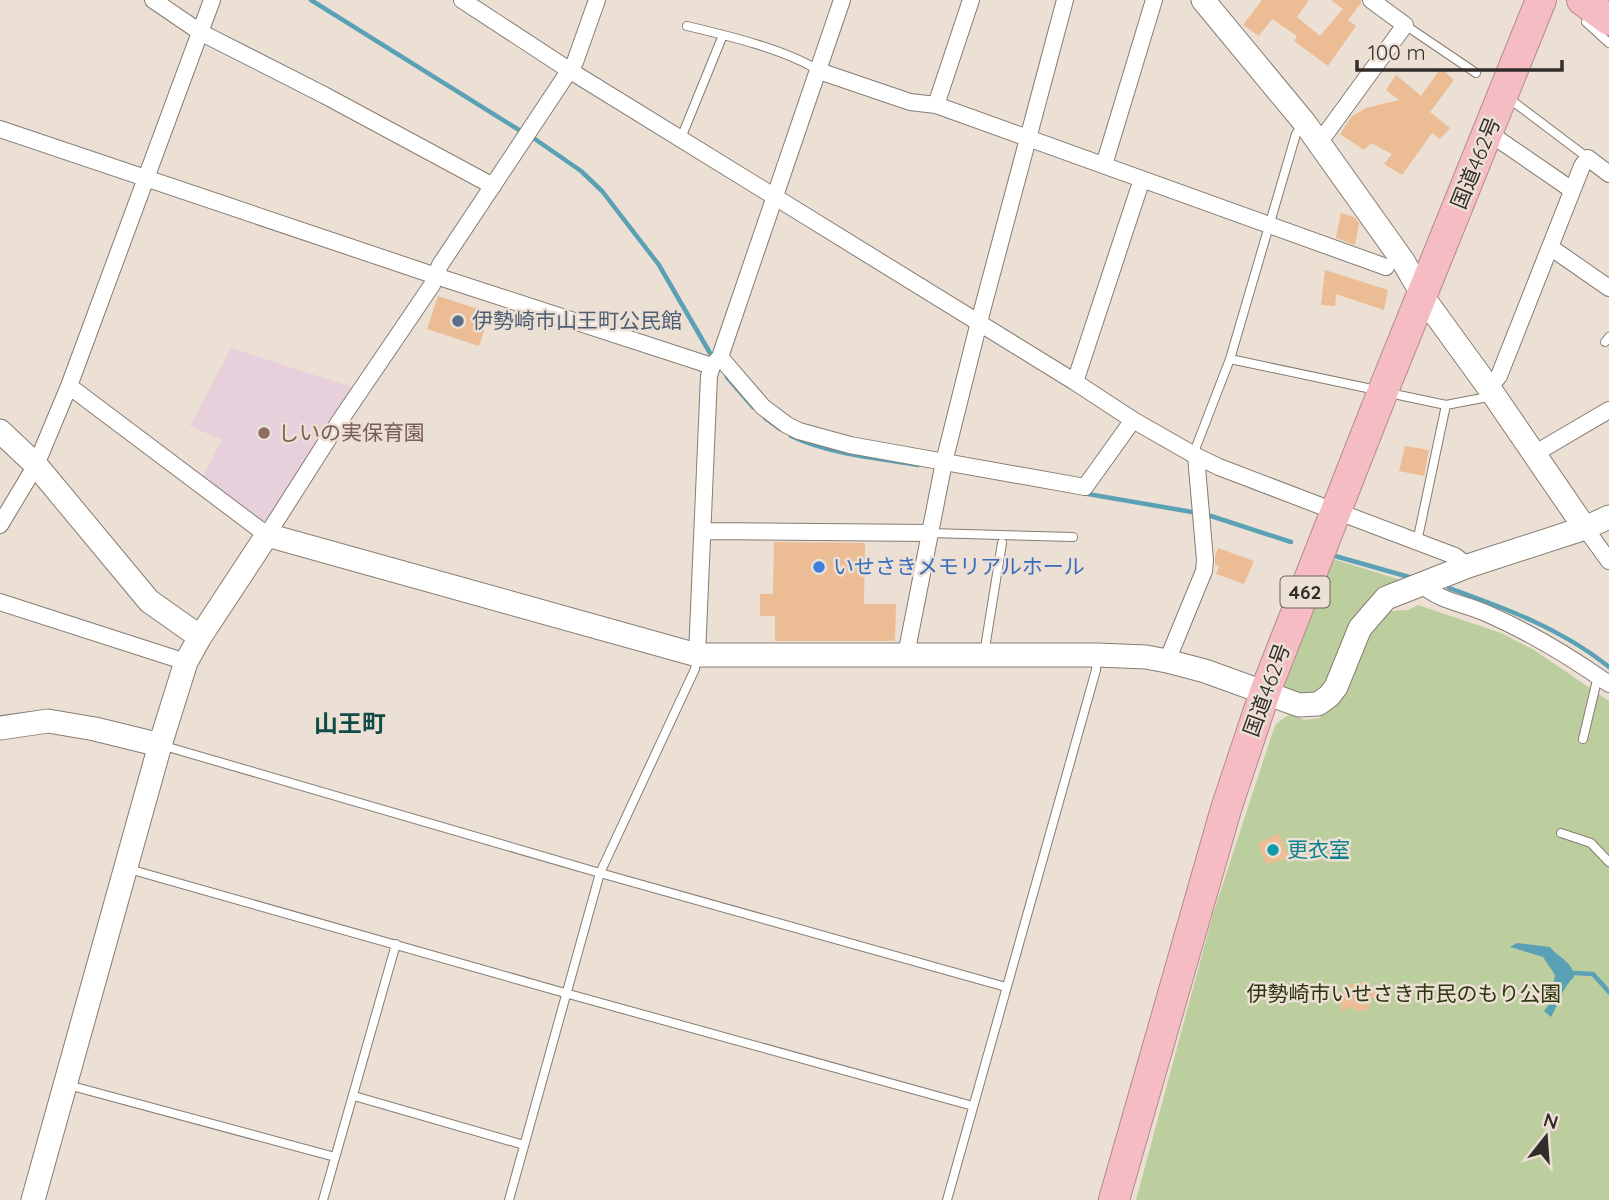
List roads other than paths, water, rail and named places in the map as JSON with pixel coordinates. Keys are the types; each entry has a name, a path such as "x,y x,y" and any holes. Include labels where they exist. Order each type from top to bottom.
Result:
{"highway":[{"name":"国道462号","path":"1094,1200 1200,830 1375,389 1407,279 1519,0"},
{"name":"国道462号","path":"1407,279 1489,133 1541,0"},
{"name":"国道462号","path":"1114,1200 1226,808 1256,689"}],"street":[{"path":"153,0 200,32 493,186"},
{"path":"0,526 36,465 69,386 212,0"},
{"path":"462,0 569,70 1133,420 1196,456 1455,556 1468,566"},
{"path":"33,1200 160,745 186,662 339,422 432,285 440,265 575,62 597,0"},
{"path":"697,655 709,376 776,197 842,0"},
{"path":"936,105 971,0"},
{"path":"906,655 944,461 978,322 1065,0"},
{"path":"1104,165 1154,0"},
{"path":"1203,0 1304,122 1407,279 1491,392 1609,561"},
{"path":"1319,143 1405,25 1371,0"},
{"path":"819,71 911,102 936,105 1027,137 1407,279"},
{"path":"0,129 436,276 716,361 786,425 850,445 1085,488 1133,420"},
{"path":"1489,133 1572,190"},
{"path":"1491,392 1572,190 1588,158 1607,168"},
{"path":"1075,382 1142,179"},
{"path":"1550,247 1609,288"},
{"path":"69,386 267,535 697,655 1138,657 1167,661 1308,706 1322,701 1336,687 1353,641 1368,616 1386,598 1609,517"},
{"path":"1534,454 1609,410"},
{"path":"0,431 36,465 149,601 200,637"},
{"path":"1167,661 1204,570 1196,456"},
{"path":"703,531 930,533"},
{"path":"1420,584 1436,597 1487,614 1549,645 1603,680"},
{"path":"0,602 186,662"},
{"path":"0,728 48,721 160,745"}],"lane":[{"path":"1592,14 1609,43"},
{"path":"1405,25 1476,73"},
{"path":"687,26 806,63 819,71"},
{"path":"681,138 723,35"},
{"path":"1515,103 1588,158"},
{"path":"1196,456 1196,447 1230,359 1296,134 1304,122"},
{"path":"1230,359 1446,405 1491,392"},
{"path":"1418,542 1446,405"},
{"path":"930,533 1073,537"},
{"path":"984,655 1002,543"},
{"path":"509,1200 600,873 695,668 697,655"},
{"path":"947,1200 1096,670 1097,655"},
{"path":"1583,739 1603,680"},
{"path":"160,745 1006,987"},
{"path":"1560,833 1591,843 1609,862"},
{"path":"126,868 973,1106"},
{"path":"323,1200 396,944"},
{"path":"65,1085 335,1157"},
{"path":"354,1096 524,1145"}],"water":[{"path":"1517,943 1550,947 1571,967 1574,977 1551,1017 1544,1011 1550,1003 1555,975 1543,957 1510,947"}],"waterway":[{"path":"311,0 519,130"},
{"path":"532,137 581,171 602,191 659,265 710,353"},
{"path":"727,377 753,407"},
{"path":"765,418 780,429"},
{"path":"791,436 837,451 918,465"},
{"path":"1082,493 1192,512"},
{"path":"1211,516 1291,542"},
{"path":"1335,556 1409,577"},
{"path":"1449,588 1512,612 1552,631 1572,641 1609,667"},
{"path":"1574,973 1593,974 1609,992"}],"place":[{"name":"伊勢崎市山王町公民館","path":"458,321"},
{"name":"しいの実保育園","path":"264,433"},
{"name":"いせさきメモリアルホール","path":"819,567"},
{"name":"更衣室","path":"1273,850"}],"district":[{"name":"山王町","path":"350,724"}],"park label":[{"name":"伊勢崎市いせさき市民のもり公園","path":"1404,994"}]}
